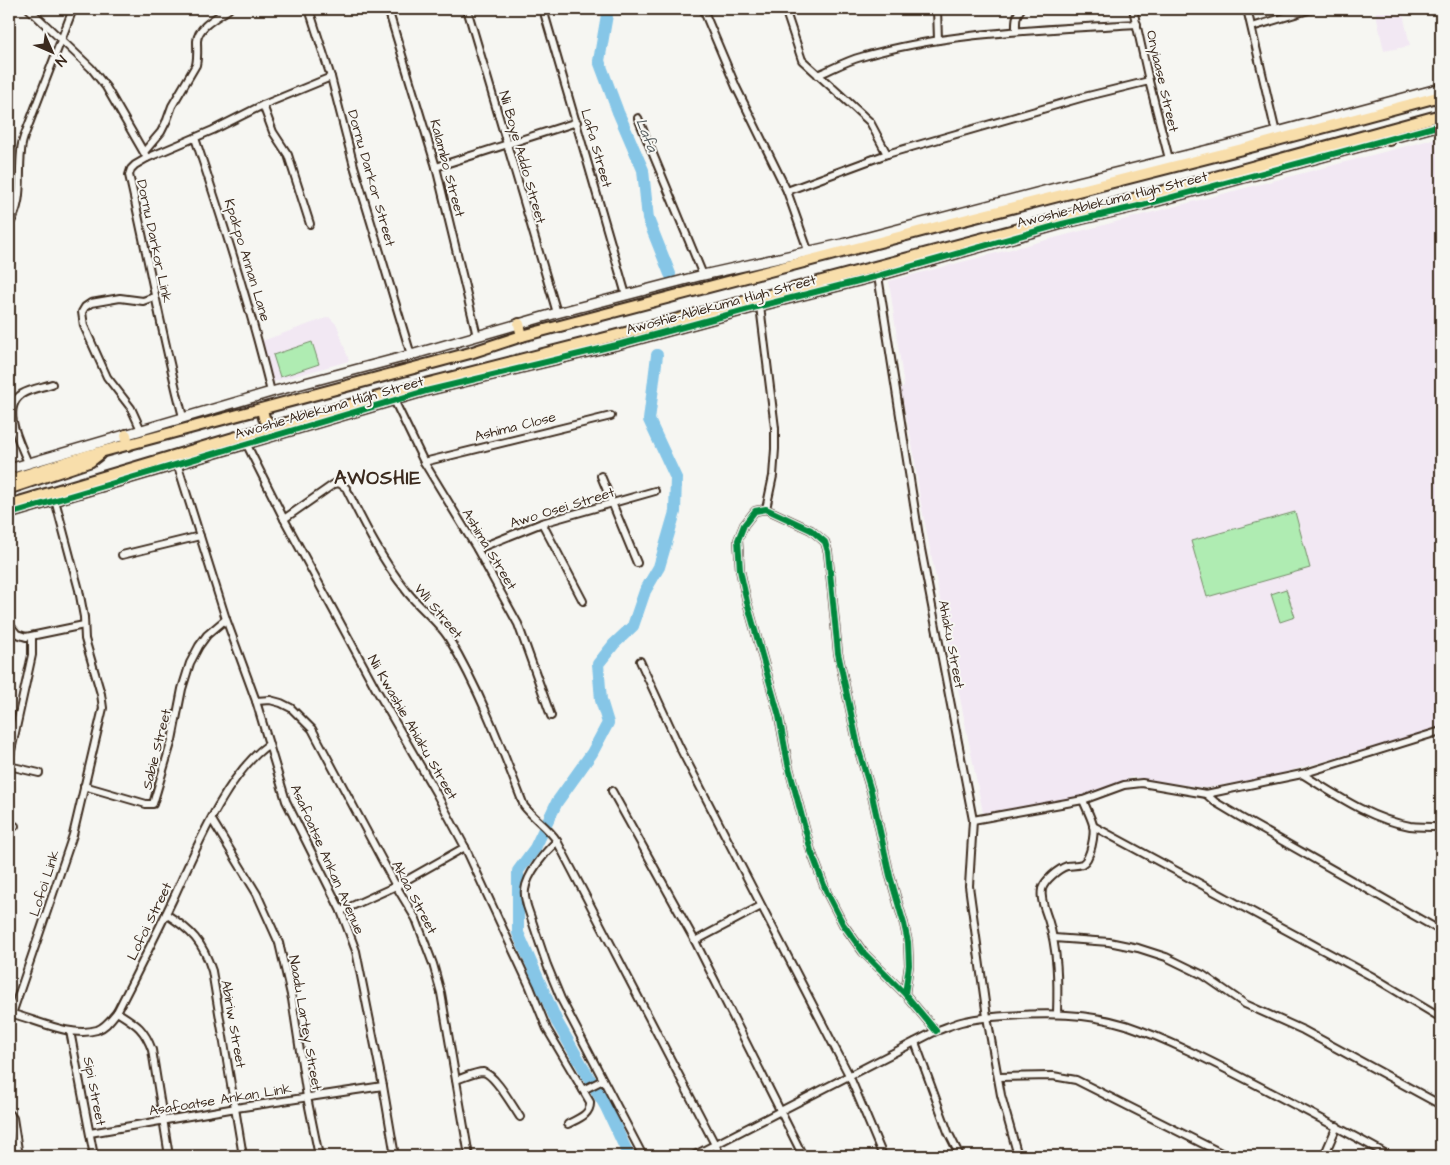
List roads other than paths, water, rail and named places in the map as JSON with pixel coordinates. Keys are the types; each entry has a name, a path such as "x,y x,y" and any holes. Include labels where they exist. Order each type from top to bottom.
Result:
{"highway":[{"path":"9,488 90,461 99,454"}],"main road":[{"name":"Awoshie-Ablekuma High Street","path":"9,480 99,454 127,440 262,409 470,353 522,336 1079,186 1262,144 1441,96"},
{"path":"1428,100 1433,108 1430,117"},
{"name":"Awoshie-Ablekuma High Street","path":"9,506 406,389 520,365 1143,201 1388,135 1430,117 1441,115"},
{"path":"1240,142 1262,144"},
{"path":"519,324 522,336"},
{"path":"262,409 264,418 272,427"}],"street":[{"path":"29,9 91,68 106,87 145,155 168,120 172,106 196,65 198,58 198,35 202,28 229,9"},
{"path":"9,224 20,199 20,156 25,135 60,38 73,9"},
{"name":"Dornu Darkor Street","path":"309,9 331,76 354,166 411,355"},
{"name":"Kalambo Street","path":"388,9 436,167 477,336"},
{"name":"Nii Boye Addo Street","path":"467,9 557,313"},
{"name":"Lafa Street","path":"543,9 626,295"},
{"path":"703,9 736,86 787,191 809,253"},
{"path":"785,9 802,60 870,122 887,154"},
{"path":"937,9 938,40"},
{"path":"1016,31 1016,20 1021,9"},
{"name":"Onyiaase Street","path":"1133,9 1169,159"},
{"path":"1247,9 1276,133"},
{"path":"1252,27 1312,9"},
{"path":"818,75 861,57 938,40 1016,31 1137,24"},
{"name":"Dornu Darkor Link","path":"183,417 154,297 129,175 131,169 145,155 195,138 263,105 331,76"},
{"path":"787,191 887,154 1084,97 1149,81"},
{"name":"Awoshie-Ablekuma High Street","path":"9,469 127,440 141,430 183,417 557,313 1079,186 1169,159 1276,133 1441,88"},
{"path":"263,105 273,132 288,155 310,224"},
{"path":"638,118 703,276"},
{"path":"436,167 577,122"},
{"name":"Awoshie-Ablekuma High Street","path":"1388,135 1441,125"},
{"name":"Kpakpo Annan Lane","path":"195,138 254,323 271,392"},
{"name":"Awoshie-Ablekuma High Street","path":"9,514 246,443 520,365 621,344 878,276 1143,201"},
{"name":"Ahiaku Street","path":"878,276 921,549 973,820 969,886 987,1017 1006,1116 1018,1156"},
{"path":"141,430 131,408 107,377 84,326 82,312 85,306 91,303 120,298 143,300 154,297"},
{"path":"760,306 775,449 773,476 766,509"},
{"path":"28,463 12,419 11,408 22,394 52,384"},
{"name":"Ashima Street","path":"394,400 424,462 477,549 518,624 551,716"},
{"name":"Ashima Close","path":"424,462 611,416"},
{"name":"Nii Kwashie Ahiaku Street","path":"246,443 284,519 376,690 465,846 530,987 547,1029 585,1088 590,1102 588,1112 568,1124"},
{"name":"Asafoatse Ankan Avenue","path":"177,464 226,618 256,701 286,801 341,910 356,951 395,1156"},
{"path":"601,476 637,562"},
{"name":"Wli Street","path":"284,519 334,484 339,483 346,488 398,580 414,601 446,634 491,725 524,806 548,829 556,841"},
{"name":"Awo Osei Street","path":"477,549 542,523 655,491"},
{"path":"55,500 79,590 87,648 101,694 103,708 84,786"},
{"path":"905,994 909,965 908,942 890,876 871,791 859,751 838,653 828,552 825,542 811,530 766,509 755,511 744,525 738,540 738,556 747,602 779,716 788,764 811,851 827,894 843,924 863,952 905,994 936,1031"},
{"path":"542,523 583,601"},
{"path":"122,555 200,536"},
{"name":"Sabie Street","path":"84,786 146,804 153,804 172,740 182,689 190,664 207,635 226,618"},
{"path":"9,624 17,634 26,636 84,626"},
{"path":"9,760 32,655 32,636"},
{"path":"640,661 678,746 849,1076 883,1156"},
{"name":"Akaa Street","path":"256,701 270,700 281,702 296,712 312,729 396,886 416,919 433,964 441,993 469,1156"},
{"path":"973,820 1083,800 1124,785 1142,783 1206,794 1302,774 1441,731"},
{"name":"Lofoi Street","path":"10,1014 70,1031 98,1030 108,1024 117,1012 212,820 231,786 255,754 269,744"},
{"path":"9,766 39,773"},
{"path":"1302,774 1370,814 1392,822 1412,826 1441,827"},
{"name":"Lofoi Link","path":"10,1014 72,835 84,786"},
{"path":"612,791 695,941 803,1156"},
{"path":"1206,794 1215,802 1240,817 1441,931"},
{"path":"1057,1014 1058,970 1054,938 1041,896 1046,881 1066,866 1079,865 1088,859 1092,845 1093,826 1083,800"},
{"name":"Naadu Lartey Street","path":"212,820 257,894 278,943 292,999 307,1097 319,1156"},
{"path":"1093,826 1373,977 1441,1018"},
{"path":"643,1156 601,1081 561,999 547,965 525,896 527,884 541,857 556,841 721,1156"},
{"path":"341,910 396,886 465,846"},
{"path":"695,941 761,906"},
{"name":"Abiriw Street","path":"166,914 186,927 199,941 208,957 221,1017 243,1156"},
{"path":"1054,938 1109,942 1138,948 1166,957 1203,976 1245,1004 1303,1030 1441,1105"},
{"path":"117,1012 139,1026 147,1036 152,1050 169,1156"},
{"path":"693,1156 936,1031 962,1022 987,1017 1026,1014 1057,1014 1097,1018 1125,1025 1162,1039 1212,1062 1337,1126 1390,1156"},
{"name":"Sipi Street","path":"70,1031 94,1156"},
{"path":"915,1042 948,1132 960,1156"},
{"path":"456,1080 482,1072 487,1074 497,1083 520,1118"},
{"path":"998,1076 1053,1076 1076,1080 1228,1156"},
{"path":"585,1088 601,1081"},
{"name":"Asafoatse Ankan Link","path":"90,1134 236,1108 383,1086"},
{"path":"9,1114 13,1118 19,1156"},
{"path":"1324,1156 1337,1126"}],"waterway":[{"name":"Lafa","path":"608,9 599,61 643,170 648,219 670,274"},
{"path":"629,1156 606,1107 557,1022 518,933 518,871 535,848 557,802 592,753 608,723 601,700 598,664 614,644 633,626 645,591 659,567 675,512 676,478 649,420 657,355"}],"district":[{"name":"AWOSHIE","path":"378,477"}]}
